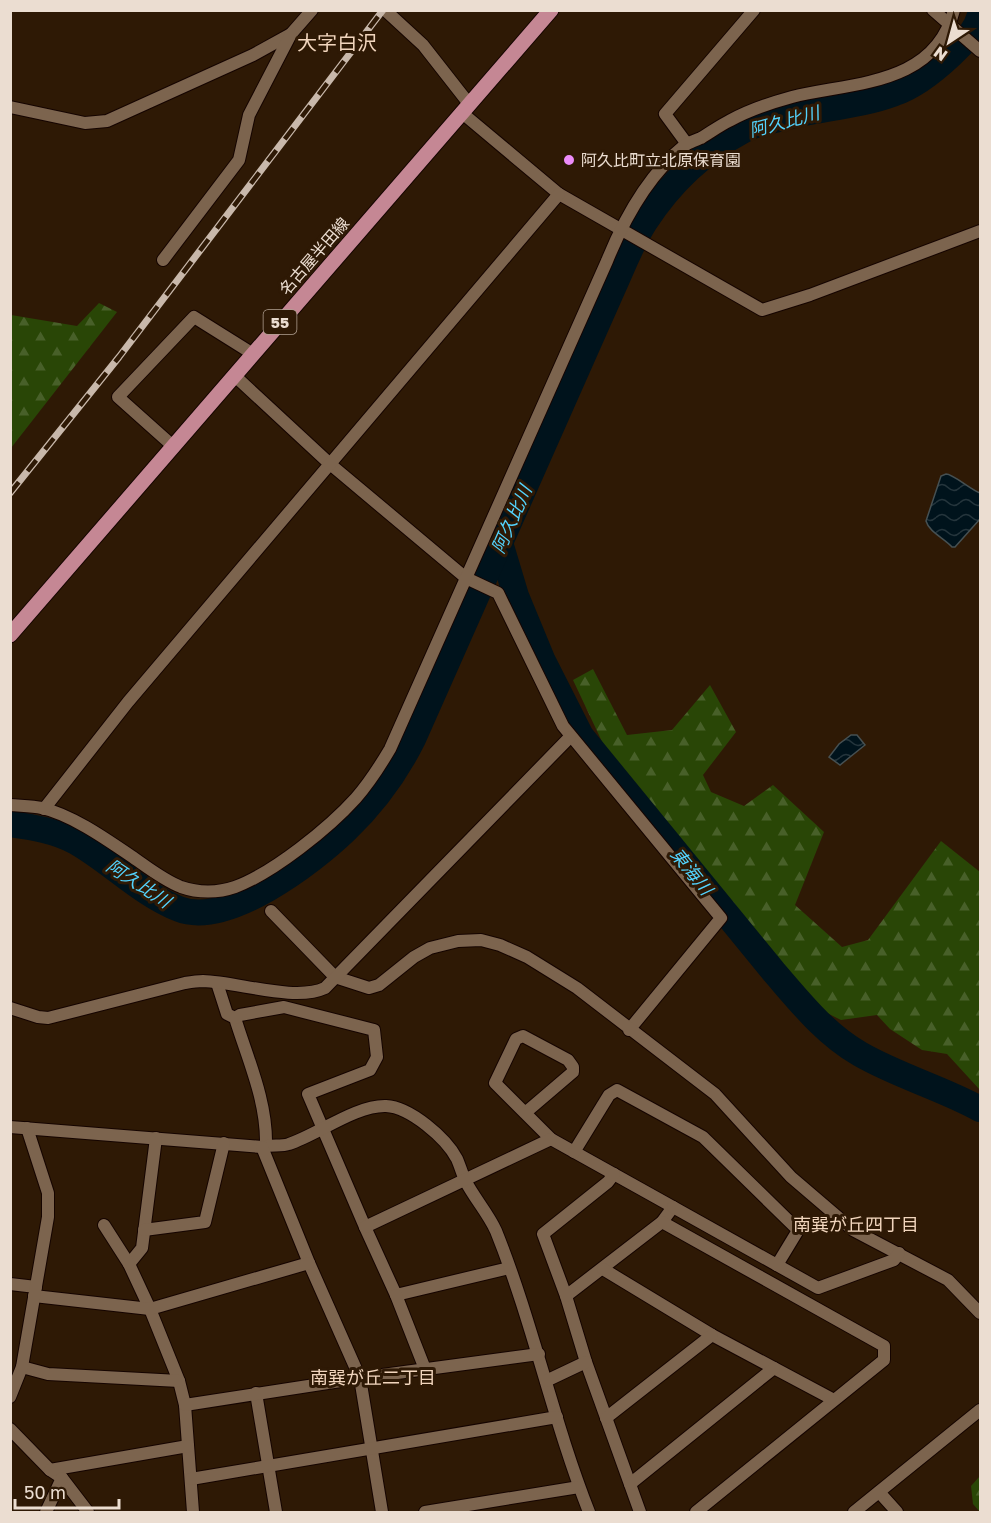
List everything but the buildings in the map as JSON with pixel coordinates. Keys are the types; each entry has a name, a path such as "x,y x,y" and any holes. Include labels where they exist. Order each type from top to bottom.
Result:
{"main road":[{"name":"名古屋半田線","path":"10,635 550,10"}],"street":[{"path":"163,260 239,160 249,115 291,33 312,10"},
{"path":"385,10 423,45 465,109 558,194 655,247 710,282 762,310 810,295 981,231"},
{"path":"687,144 665,114 754,10"},
{"path":"933,10 979,50"},
{"path":"10,805 44,809 65,817 101,836 161,877 181,887 202,892 235,887 255,877 289,856 327,827 357,797 390,749 620,228 666,163 687,144 753,109 775,102 877,81 912,65 938,44 950,25 954,10"},
{"path":"10,108 85,123 107,121 253,55 291,33"},
{"path":"44,809 129,702 558,194"},
{"path":"174,447 118,397 194,317 253,354"},
{"path":"235,376 330,464 466,578 498,592 570,737 720,918 629,1030"},
{"path":"10,1008 48,1018 184,983 203,981 301,993 325,988 570,737"},
{"path":"271,911 334,977 369,988 379,985 414,957 430,948 458,941 481,940 500,945 527,957 577,988 715,1094 791,1177 853,1230 948,1280 981,1313"},
{"path":"217,983 227,1014 235,1018 264,1108 264,1146 309,1263 360,1378 382,1512"},
{"path":"235,1018 240,1015 284,1007 374,1030 377,1057 370,1070 308,1094 396,1294 425,1369"},
{"path":"525,1113 573,1072 573,1067 568,1060 523,1036 516,1039 495,1083 525,1113 551,1139 818,1288 894,1260 898,1253"},
{"path":"574,1152 614,1090 704,1137 797,1229 777,1265"},
{"path":"10,1128 264,1146 288,1145 322,1128 374,1107 387,1106 410,1113 441,1138 456,1158 465,1179 494,1228 539,1354 579,1487 589,1512"},
{"path":"10,1397 22,1367 48,1217 48,1193 27,1128"},
{"path":"129,1264 142,1248 156,1138"},
{"path":"365,1227 551,1139"},
{"path":"144,1230 205,1222 224,1143"},
{"path":"614,1174 608,1182 543,1234 640,1512"},
{"path":"566,1296 662,1222 673,1207"},
{"path":"662,1222 884,1346 884,1360 696,1512"},
{"path":"104,1225 129,1264 179,1381 185,1406 193,1512"},
{"path":"10,1284 35,1292 150,1309 309,1263"},
{"path":"396,1294 509,1268"},
{"path":"603,1269 712,1335 834,1400"},
{"path":"606,1418 712,1335"},
{"path":"185,1406 256,1393 539,1354"},
{"path":"546,1381 586,1362"},
{"path":"22,1367 48,1374 179,1381"},
{"path":"630,1484 774,1368"},
{"path":"256,1393 276,1512"},
{"path":"854,1512 981,1410"},
{"path":"191,1479 557,1417"},
{"path":"10,1429 50,1470 62,1478 88,1512"},
{"path":"50,1470 188,1446"},
{"path":"46,1512 62,1478"},
{"path":"425,1512 579,1487"},
{"path":"879,1492 897,1512"}],"green space":[{"path":"99,303 117,312 11,448 11,315 77,326"},
{"path":"593,669 627,735 672,730 710,685 736,732 703,775 711,792 744,806 773,785 824,832 795,905 842,947 868,940 941,841 980,872 980,1090 947,1054 922,1050 890,1029 877,1015 841,1020 809,1004 614,767 573,680"},
{"path":"980,1476 980,1512 973,1504 971,1486"}],"water":[{"path":"946,474 980,493 980,519 955,547 933,532 926,521 941,476"},
{"path":"851,735 857,735 865,745 840,765 829,757 839,744"}],"waterway":[{"name":"阿久比川","path":"10,824 44,830 69,838 165,903 179,909 199,912 221,909 244,901 268,889 313,859 356,820 375,799 413,739 628,254 645,222 665,194 701,158 748,128 793,115 881,98 918,82 960,46 972,32 980,15"},
{"name":"阿久比川","path":"976,29 980,32"},
{"name":"東海川","path":"501,546 516,596 542,659 581,736 774,972 814,1017 847,1046 889,1069 980,1109"}],"railway":[{"path":"10,493 119,357 383,10"}],"place":[{"name":"阿久比町立北原保育園","path":"569,160"}],"district":[{"name":"大字白沢","path":"337,42"},
{"name":"南巽が丘四丁目","path":"856,1224"},
{"name":"南巽が丘二丁目","path":"373,1377"}]}
